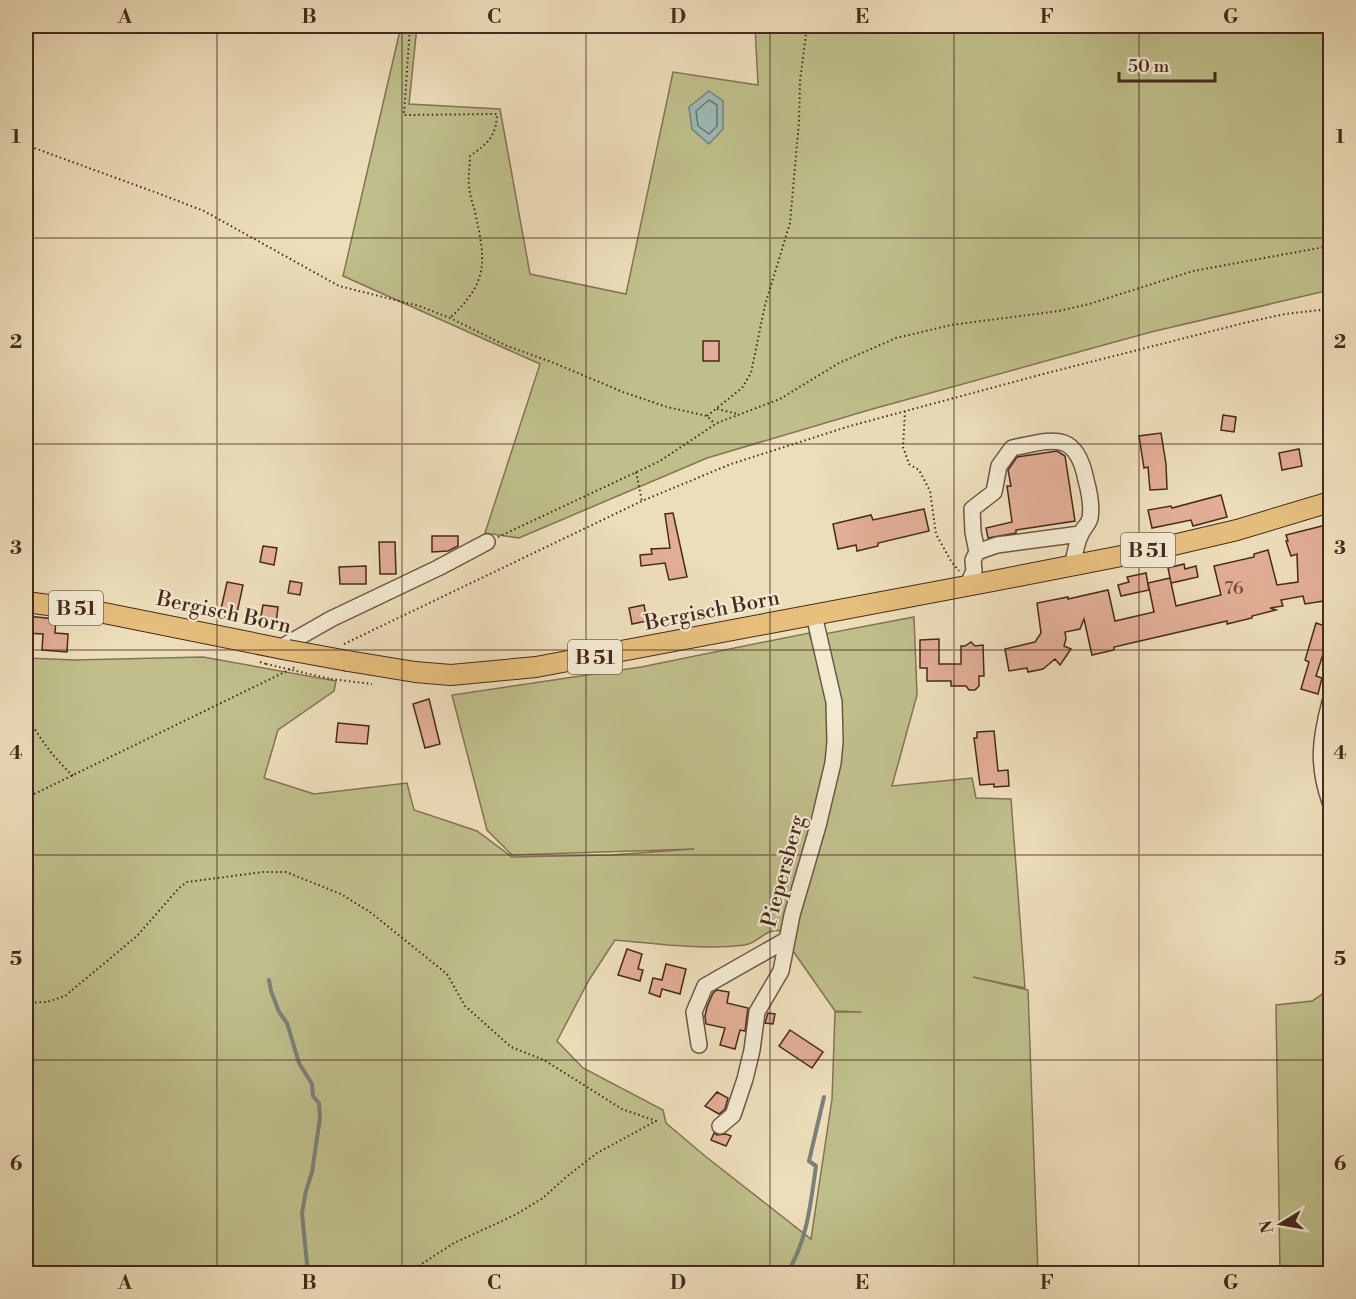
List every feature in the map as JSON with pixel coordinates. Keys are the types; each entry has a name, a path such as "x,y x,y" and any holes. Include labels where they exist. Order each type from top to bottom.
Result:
{"main road":[{"name":"Bergisch Born","path":"26,602 94,611 289,655 345,653 415,672 471,675 568,662 814,615 964,579 1072,566 1201,539 1330,502"}],"street":[{"path":"964,579 975,571 974,560 977,552 972,509 994,492 999,466 1012,448 1048,441 1066,443 1072,447 1081,460 1088,486 1091,513 1089,521 1080,534 1072,566"},
{"path":"977,552 996,545 1080,534"},
{"path":"289,655 331,619 487,542"},
{"name":"Piepersberg","path":"720,1126 733,1115 752,1050 757,1012 781,971 786,940 833,763 834,702 814,615"},
{"path":"1330,702 1320,750 1322,773 1330,802"},
{"path":"699,1045 694,1012 705,986 786,940"}],"path":[{"path":"410,26 404,115 482,112 497,114 496,128 489,142 470,156 469,186 479,234 483,267 481,278 465,303 450,318"},
{"path":"707,416 742,388 751,373 765,305 790,223 799,122 800,81 807,26"},
{"path":"26,145 204,211 339,286 420,306 507,346 623,392 675,409 707,416 715,424"},
{"path":"487,542 660,461 715,424 792,393 839,363 896,338 951,325 1059,311 1089,304 1193,271 1330,246"},
{"path":"345,653 642,501 731,464 905,411 1244,323 1285,314 1330,309"},
{"path":"717,409 738,414"},
{"path":"905,411 903,447 909,464 919,470 930,491 936,534 964,579"},
{"path":"636,472 642,501"},
{"path":"26,798 73,776 289,655"},
{"path":"266,664 331,679 372,684"},
{"path":"26,714 38,736 55,759 73,776"},
{"path":"26,1003 47,1002 65,996 137,936 179,888 188,882 263,872 286,872 341,894 370,912 447,974 465,1006 511,1047 544,1060 622,1109 656,1121 597,1153 543,1198 454,1243 406,1274"}],"green space":[{"path":"401,26 417,26 409,104 500,109 530,274 626,294 673,72 758,85 755,26 1330,26 1330,290 1151,332 869,410 707,458 519,538 485,533 540,364 343,276"},
{"path":"914,617 917,695 892,786 972,778 976,798 1011,799 1025,988 973,977 1028,990 1038,1273 26,1274 26,658 75,660 203,657 336,681 334,691 278,730 264,778 314,794 407,783 414,810 477,831 512,857 611,855 694,849 512,855 487,830 452,695 641,667 809,633 825,681 828,701 828,765 783,931 766,933 745,945 713,947 615,940 589,980 557,1041 583,1068 663,1110 666,1123 811,1239 832,1099 835,1012 862,1012 835,1011 791,948 837,765 824,634"},
{"path":"1330,989 1330,1273 1280,1273 1276,1005 1312,1001"}],"water":[{"path":"709,91 723,101 723,129 709,144 692,129 689,107"}],"building":[{"path":"703,341 719,341 719,361 703,361"},
{"path":"1223,415 1236,417 1234,432 1221,430"},
{"path":"1161,433 1167,489 1150,490 1148,467 1144,468 1139,436"},
{"path":"1299,449 1302,466 1282,470 1279,453"},
{"path":"1057,451 1065,456 1075,521 1016,530 1016,533 988,538 986,528 1012,522 1007,486 1011,486 1008,470 1017,457"},
{"path":"1221,495 1227,517 1193,526 1191,520 1152,528 1148,510 1171,506 1172,508"},
{"path":"924,509 929,531 878,543 878,546 857,551 856,545 838,549 833,524 871,515 873,520"},
{"path":"673,513 687,577 669,580 665,563 641,566 640,555 652,554 651,549 670,548 665,514"},
{"path":"1330,524 1330,600 1305,604 1303,596 1281,600 1283,606 1270,608 1276,610 1252,616 1252,618 1227,624 1227,621 1114,647 1114,650 1092,655 1084,619 1080,629 1065,632 1064,646 1071,649 1060,665 1055,659 1043,669 1028,672 1027,668 1009,671 1005,649 1035,642 1041,633 1037,603 1108,590 1115,621 1154,612 1148,583 1170,578 1176,606 1221,595 1214,566 1254,557 1254,554 1268,550 1277,585 1298,582 1297,554 1291,556 1286,535"},
{"path":"432,536 458,536 458,546 448,551 432,552"},
{"path":"379,542 395,542 396,574 380,574"},
{"path":"263,546 277,548 274,565 260,562"},
{"path":"1184,564 1185,569 1196,566 1198,577 1171,583 1168,568"},
{"path":"366,566 366,584 340,584 339,567"},
{"path":"1146,573 1149,590 1121,596 1118,585 1129,582 1127,577"},
{"path":"290,581 302,583 300,595 288,593"},
{"path":"227,582 243,585 237,613 221,609"},
{"path":"263,605 278,607 276,623 260,621"},
{"path":"644,605 647,621 632,624 629,608"},
{"path":"26,616 56,619 55,633 68,634 67,652 42,650 43,634 26,633"},
{"path":"1316,623 1330,630 1330,647 1326,645 1316,676 1322,678 1318,694 1301,689 1309,662 1305,660"},
{"path":"939,639 939,664 961,664 961,646 971,642 975,646 983,645 984,676 979,676 979,686 975,690 969,690 966,686 951,686 951,681 927,681 927,668 920,668 920,640"},
{"path":"429,699 440,744 425,748 413,704"},
{"path":"338,723 369,726 367,744 336,742"},
{"path":"994,731 998,771 1008,770 1009,786 980,785 974,738 977,738 977,732"},
{"path":"627,949 642,954 638,969 643,970 640,981 618,975"},
{"path":"666,964 686,969 680,994 662,989 660,997 649,993 653,978 662,980"},
{"path":"717,990 729,992 727,1003 748,1008 745,1031 740,1030 735,1049 720,1045 725,1028 706,1024 707,1007 713,993"},
{"path":"768,1013 775,1014 773,1024 765,1023"},
{"path":"790,1030 823,1052 812,1068 779,1046"},
{"path":"717,1092 728,1098 725,1109 719,1114 705,1106"},
{"path":"714,1133 731,1136 726,1146 711,1140"}],"waterway":[{"path":"269,980 279,1012 287,1023 299,1063 312,1084 313,1096 319,1103 320,1118 312,1172 302,1213 308,1274"},
{"path":"786,1274 799,1249 807,1222 816,1166 809,1161 824,1097"}]}
